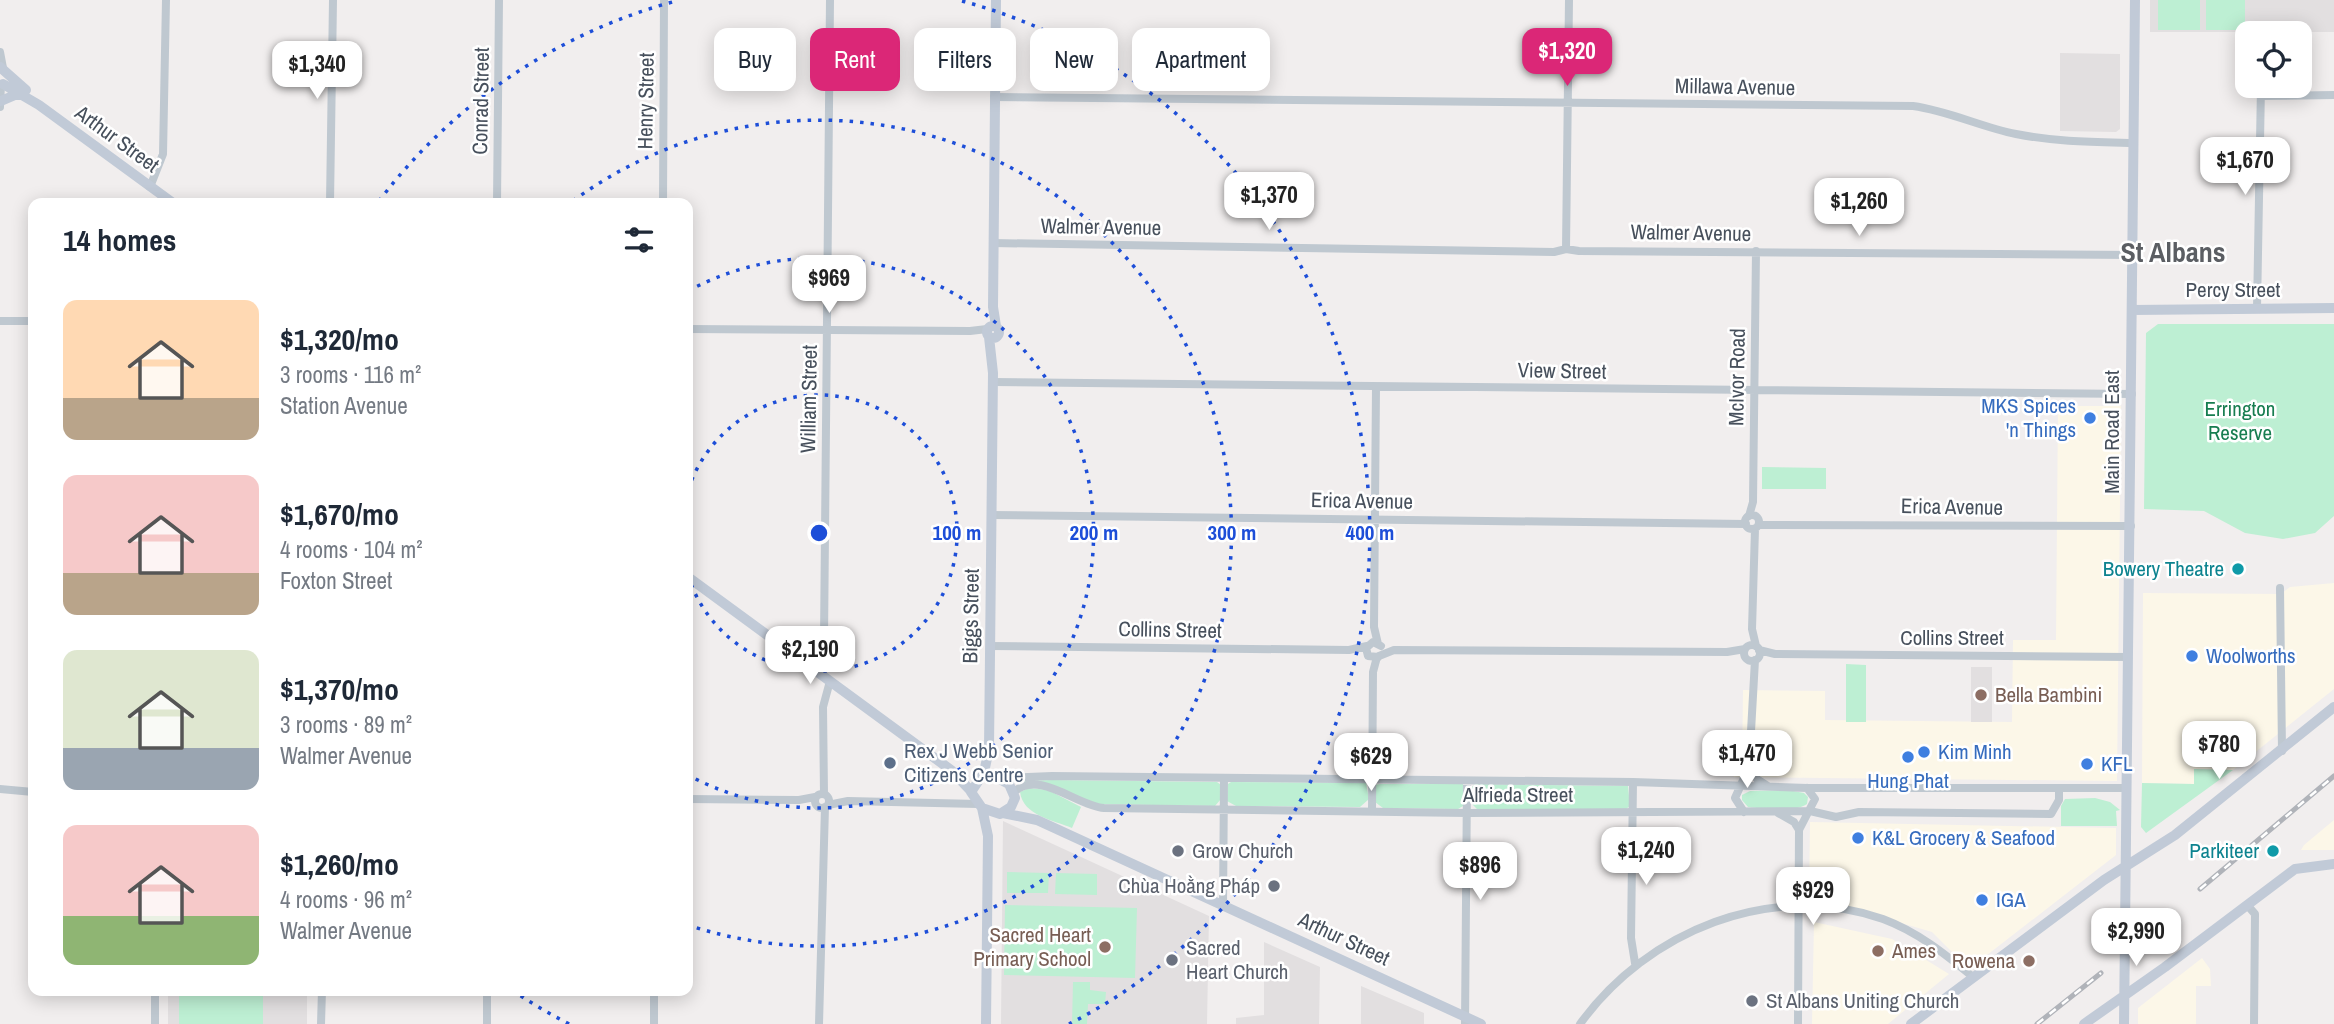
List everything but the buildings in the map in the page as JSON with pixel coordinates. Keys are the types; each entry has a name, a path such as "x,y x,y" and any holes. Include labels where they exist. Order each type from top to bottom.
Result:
{"street":[{"path":"150,187 163,154 166,0"},
{"path":"330,198 333,0"},
{"name":"Conrad Street","path":"497,198 499,0"},
{"name":"Henry Street","path":"663,198 664,0"},
{"name":"William Street","path":"815,670 824,640 830,0"},
{"name":"Biggs Street","path":"982,777 989,749 996,0"},
{"path":"1566,246 1569,0"},
{"name":"Main Road East","path":"2124,1024 2136,0"},
{"path":"0,52 1,104"},
{"name":"Arthur Street","path":"2,77 39,105"},
{"name":"Arthur Street","path":"2,77 166,198"},
{"path":"1,104 15,95 23,95"},
{"path":"2312,95 2334,95"},
{"name":"Millawa Avenue","path":"994,97 1913,106 1943,110 2013,133 2051,140 2134,143"},
{"path":"2257,309 2261,98"},
{"name":"Walmer Avenue","path":"993,243 1554,252 1566,246 1584,250 2133,255"},
{"name":"McIvor Road","path":"1744,812 1735,799 1749,766 1755,251"},
{"name":"Percy Street","path":"2132,310 2334,308"},
{"path":"0,321 28,321"},
{"path":"693,329 991,331"},
{"name":"View Street","path":"993,382 2132,394"},
{"path":"1371,811 1376,387"},
{"name":"Erica Avenue","path":"991,515 2131,526"},
{"path":"693,581 951,770 971,792 980,806 988,836 986,1024"},
{"path":"2280,588 2282,751"},
{"path":"1373,645 1373,656"},
{"name":"Collins Street","path":"990,646 1349,650 1373,645 1394,650 2129,657"},
{"name":"Collins Street","path":"1349,650 1373,656 1394,650"},
{"path":"819,1024 822,707 830,681"},
{"path":"1911,1024 2125,865 2175,835 2334,707"},
{"name":"Biggs Street","path":"989,749 1000,778"},
{"path":"1749,766 1757,779 1770,787"},
{"path":"951,770 1000,778 1014,795 1012,807 1002,813 988,836"},
{"path":"952,802 971,792 982,777"},
{"name":"Alfrieda Street","path":"1000,778 1633,782 1807,788 2127,788"},
{"path":"1223,906 1224,778"},
{"path":"1465,1020 1467,780"},
{"path":"1633,782 1631,937 1635,964"},
{"name":"Alfrieda Street","path":"1014,795 1021,786 1031,785 1052,789 1092,807 1467,813 1810,811 1836,817 1859,812 2051,814 2059,800 2059,788"},
{"path":"1798,1024 1799,830 1815,799 1807,788"},
{"path":"0,789 28,793"},
{"path":"0,796 19,792"},
{"name":"Arthur Street","path":"1014,795 1037,820"},
{"path":"693,799 952,802 980,806 1002,813"},
{"name":"Arthur Street","path":"1002,813 1037,820 1465,1020 1481,1024"},
{"path":"1777,813 1794,822 1799,830"},
{"path":"2084,1024 2295,869 2334,864"},
{"path":"2248,906 2255,914 2254,1024"},
{"path":"1580,1024 1605,992 1635,964 1700,926 1741,914 1799,908 1841,908 1884,920 1927,940 1973,977"},
{"path":"155,996 155,1024"},
{"path":"321,1024 322,996"},
{"path":"487,1024 488,996"},
{"path":"654,996 654,1024"}],"shaded area":[{"path":"2150,0 2334,0 2334,32 2312,32 2312,21 2235,21 2235,32 2150,32"},
{"path":"2060,53 2120,54 2120,129 2116,132 2060,131"},
{"path":"2058,406 2121,406 2117,781 1733,777 1742,770 1743,690 1825,691 1825,720 2012,722 2013,640 2056,640"},
{"path":"2334,583 2334,689 2233,770 2194,769 2194,784 2142,783 2143,593 2281,594 2290,587"},
{"name":"Bella Bambini","path":"1971,667 1992,667 1992,722 1971,722"},
{"path":"2334,820 2334,850 2301,850 2304,845"},
{"name":"Sacred Heart Primary School","path":"1003,821 1209,916 1207,1024 1001,1024"},
{"path":"1810,822 2116,828 2116,855 1969,969 1932,932 1809,896"},
{"path":"1814,922 1892,939 1949,974 1888,1024 1812,1024"},
{"path":"1264,942 1320,967 1319,1024 1236,1024 1236,1018 1264,1015"},
{"path":"2202,958 2210,969 2211,986 2196,986 2196,1024 2138,1024 2138,1008"},
{"path":"1361,986 1424,1013 1424,1024 1361,1024"},
{"path":"168,996 307,996 307,1024 168,1024"}],"green space":[{"path":"2158,0 2200,0 2200,30 2158,30"},
{"path":"2206,0 2245,0 2245,21 2235,21 2235,30 2206,30"},
{"name":"Errington Reserve","path":"2158,324 2334,324 2334,516 2315,533 2283,539 2245,533 2204,511 2144,509 2146,333"},
{"path":"1762,467 1826,468 1826,489 1762,489"},
{"path":"1846,664 1866,665 1866,722 1846,722"},
{"path":"2194,769 2233,770 2146,833 2141,827 2142,783 2194,784"},
{"path":"1022,781 1217,782 1221,785 1221,799 1215,806 1091,804"},
{"path":"1366,783 1369,799 1360,807 1236,806 1227,801 1228,784"},
{"path":"1463,784 1463,806 1458,809 1383,808 1375,802 1375,785"},
{"path":"1475,784 1628,786 1630,806 1626,809 1477,809 1471,803 1471,788"},
{"path":"1029,788 1048,790 1081,807 1072,828 1040,816 1027,807 1020,792"},
{"path":"1788,790 1804,793 1808,797 1807,804 1794,809 1770,809 1748,807 1742,800 1742,795 1750,791"},
{"path":"2095,798 2110,802 2120,810 2116,811 2117,826 2061,826 2061,806 2065,799"},
{"path":"1007,872 1049,873 1048,893 1007,893"},
{"path":"1056,873 1097,874 1097,895 1055,894"},
{"path":"1005,905 1137,908 1135,978 1004,975"},
{"path":"1073,982 1090,982 1090,990 1106,992 1105,1004 1088,1004 1087,1024 1072,1024"},
{"path":"179,996 263,996 263,1024 179,1024"}],"railway":[{"path":"2200,889 2334,776"},
{"path":"2037,1024 2101,973"}],"place":[{"name":"MKS Spices 'n Things","path":"2090,418"},
{"name":"Bowery Theatre","path":"2238,569"},
{"name":"Woolworths","path":"2192,656"},
{"name":"Bella Bambini","path":"1981,695"},
{"name":"Kim Minh","path":"1924,752"},
{"name":"Hung Phat","path":"1908,757"},
{"name":"Rex J Webb Senior Citizens Centre","path":"890,763"},
{"name":"KFL","path":"2087,764"},
{"name":"K&L Grocery & Seafood","path":"1858,838"},
{"name":"Grow Church","path":"1178,851"},
{"name":"Parkiteer","path":"2273,851"},
{"name":"Chùa Hoằng Pháp","path":"1274,886"},
{"name":"IGA","path":"1982,900"},
{"name":"Sacred Heart Primary School","path":"1105,947"},
{"name":"Ames","path":"1878,951"},
{"name":"Sacred Heart Church","path":"1172,960"},
{"name":"Rowena","path":"2029,961"},
{"name":"St Albans Uniting Church","path":"1752,1001"}],"district":[{"name":"St Albans","path":"2173,252"}]}
